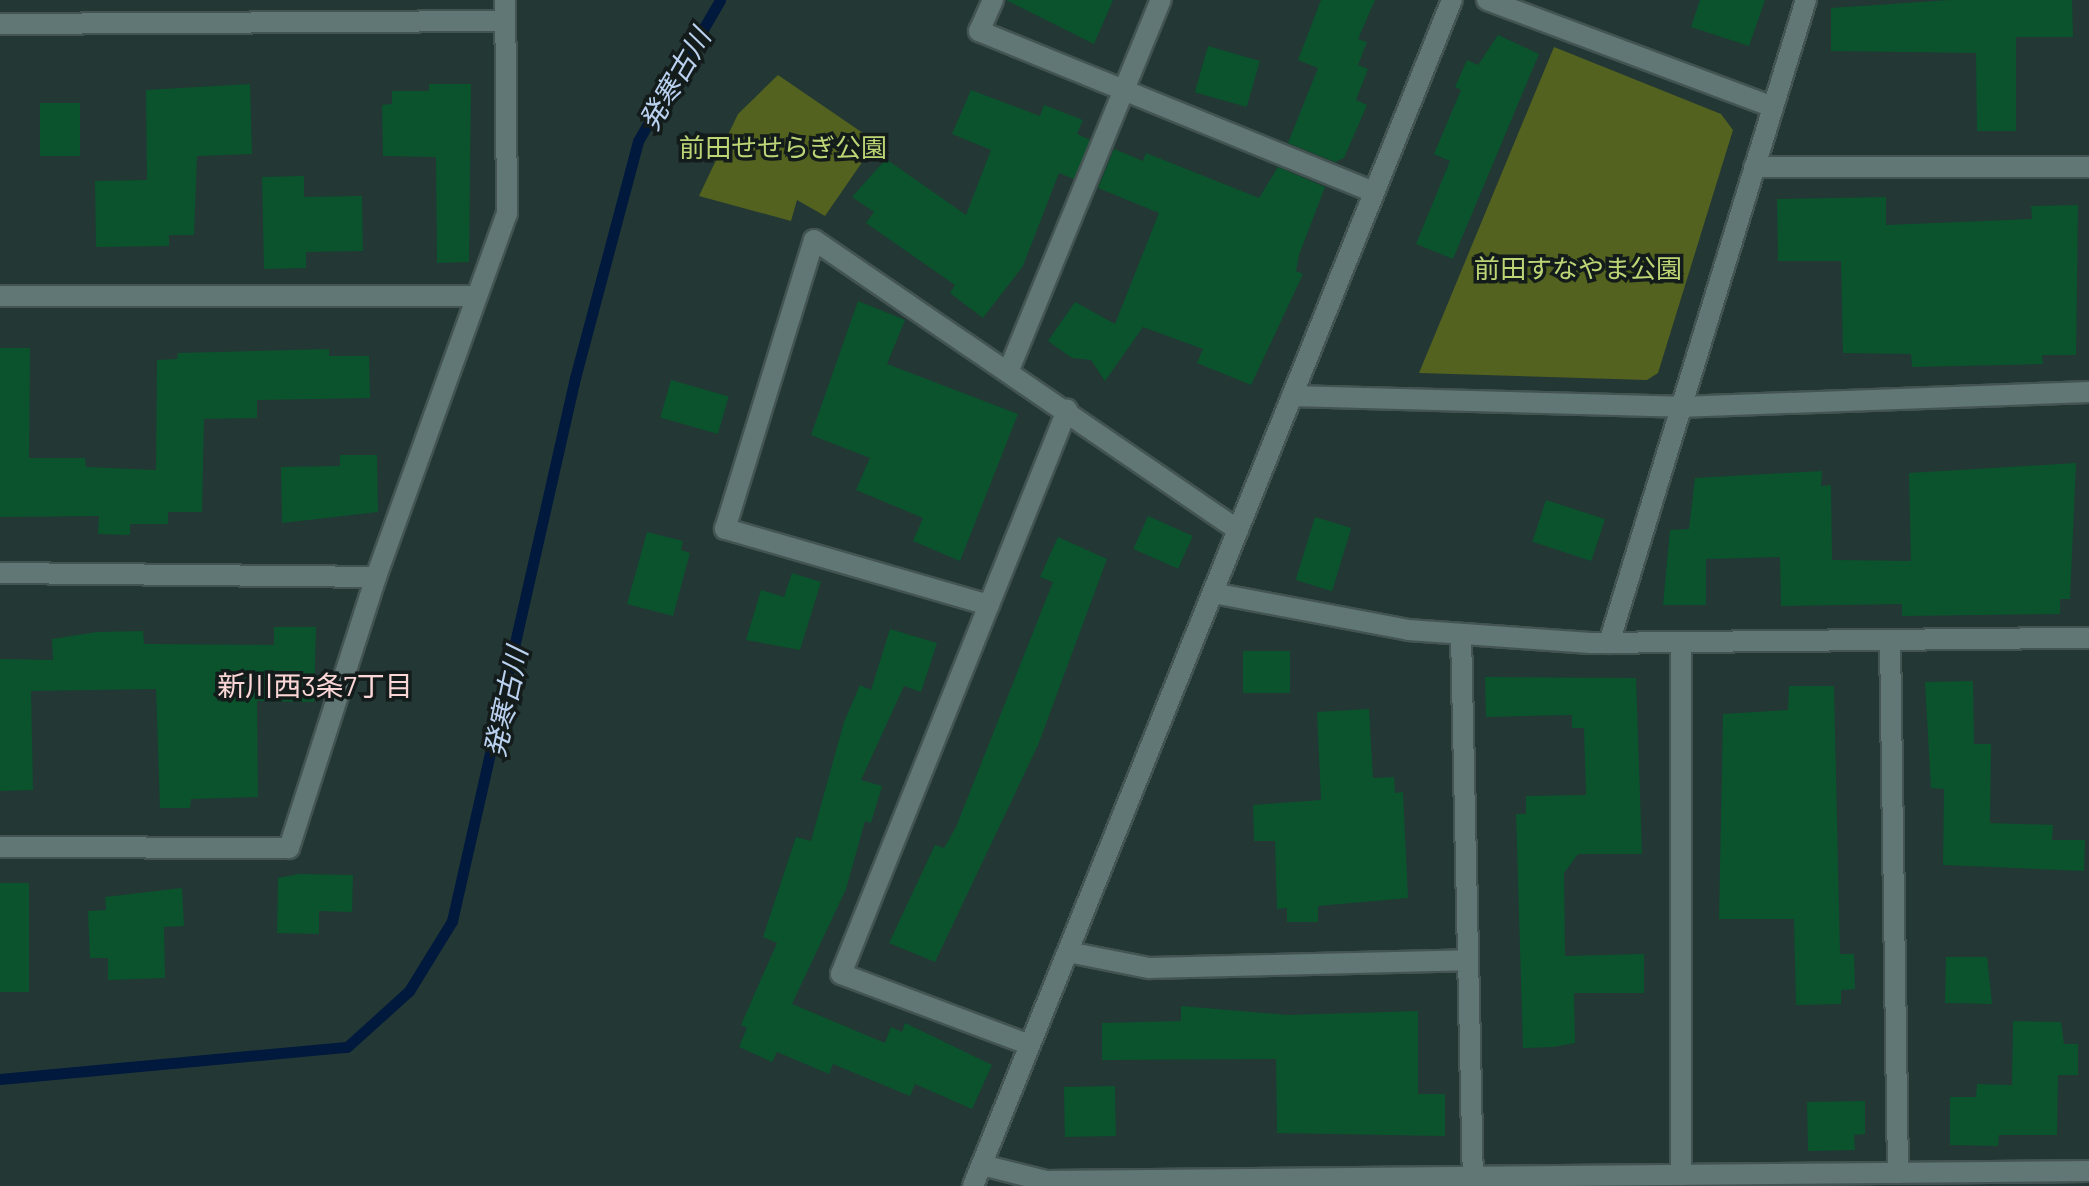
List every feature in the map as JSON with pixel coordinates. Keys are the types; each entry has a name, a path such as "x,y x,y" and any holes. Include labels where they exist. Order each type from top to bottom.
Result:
{"street":[{"path":"0,847 289,848 376,577 507,214 505,0"},
{"path":"993,0 979,31 1373,192"},
{"path":"1009,370 1161,0"},
{"path":"973,1186 1452,0"},
{"path":"1487,0 1773,107"},
{"path":"1609,643 1806,0"},
{"path":"0,24 504,21"},
{"path":"1754,167 2089,167"},
{"path":"989,605 725,529 814,240 1009,370 1238,530"},
{"path":"0,296 475,296"},
{"path":"1292,396 1679,407 2089,392"},
{"path":"1030,1045 841,974 1067,410"},
{"path":"0,573 376,577"},
{"path":"1213,593 1461,634 1609,643 2089,638"},
{"path":"1461,634 1473,1182"},
{"path":"1890,640 1898,1173"},
{"path":"1681,642 1681,1175"},
{"path":"1068,952 1149,968 1468,960"},
{"path":"982,1165 1046,1181 1473,1182 1681,1175 2089,1171"}],"green space":[{"name":"前田すなやま公園","path":"1554,47 1721,114 1733,130 1658,373 1647,380 1419,373"},
{"name":"前田せせらぎ公園","path":"778,75 876,142 825,216 797,200 791,221 699,196 738,114"}],"building":[{"path":"1006,0 1113,0 1094,44"},
{"path":"1321,0 1375,0 1358,39 1367,42 1358,65 1368,69 1356,100 1367,105 1344,158 1335,162 1288,143 1318,68 1298,60"},
{"path":"1700,0 1765,0 1749,46 1691,27"},
{"path":"1950,0 2072,0 2073,37 2016,37 2016,131 1977,131 1976,53 1831,51 1831,8"},
{"path":"1498,35 1539,54 1453,259 1416,244 1450,161 1434,154 1461,90 1455,87 1467,60 1478,65"},
{"path":"1208,46 1260,61 1247,107 1195,92"},
{"path":"250,84 252,154 197,156 194,235 169,235 169,246 96,247 95,181 147,180 146,90"},
{"path":"429,84 471,84 469,262 437,263 436,157 383,156 382,105 392,104 392,91 429,91"},
{"path":"971,90 1040,116 1044,105 1083,120 1077,134 1090,140 1074,179 1059,173 1023,266 983,318 950,293 955,285 866,223 874,212 852,197 886,159 966,215 991,150 952,134"},
{"path":"40,103 80,103 80,156 40,156"},
{"path":"1114,149 1143,161 1146,153 1259,198 1278,167 1325,187 1299,255 1296,271 1303,274 1251,385 1197,363 1203,349 1143,327 1105,381 1091,360 1072,358 1048,341 1075,302 1115,324 1159,213 1098,188"},
{"path":"304,176 304,197 362,196 363,251 306,252 306,268 264,269 262,177"},
{"path":"1886,197 1886,225 2032,219 2031,206 2078,205 2076,355 2042,355 2043,364 1912,367 1911,354 1843,353 1841,261 1778,261 1777,199"},
{"path":"858,301 905,320 887,364 1018,414 960,561 913,541 923,518 856,490 870,458 811,435"},
{"path":"0,348 30,348 29,458 85,458 86,467 156,470 157,360 177,359 178,353 329,349 329,356 369,356 370,398 257,400 257,418 204,419 202,512 168,512 168,524 130,524 130,535 98,534 99,516 0,517"},
{"path":"671,380 729,397 718,434 660,417"},
{"path":"340,455 377,455 378,512 282,523 281,467 340,466"},
{"path":"2076,463 2070,599 2060,599 2060,614 1902,616 1902,604 1781,606 1780,557 1706,559 1706,605 1663,605 1670,530 1689,529 1695,478 1822,471 1821,486 1831,485 1832,560 1911,561 1909,473"},
{"path":"1546,500 1605,519 1591,561 1532,542"},
{"path":"1148,516 1193,536 1178,569 1133,549"},
{"path":"1315,517 1351,528 1332,591 1296,580"},
{"path":"647,532 683,541 681,550 690,553 673,616 627,604"},
{"path":"1058,537 1107,559 1038,745 935,962 889,943 935,845 944,848 956,827 1053,582 1040,577"},
{"path":"792,573 821,582 800,650 746,640 761,590 784,597"},
{"path":"274,627 316,627 314,702 257,701 258,797 191,799 190,808 160,808 156,689 31,691 33,790 0,791 0,659 53,660 52,639 97,632 143,631 144,644 274,645"},
{"path":"890,629 937,643 921,692 904,686 861,780 882,786 871,823 865,821 846,889 792,1004 885,1043 891,1027 902,1032 905,1023 992,1065 972,1109 915,1084 910,1096 833,1064 829,1074 777,1052 772,1062 739,1047 747,1028 741,1025 777,943 763,937 796,837 811,841 844,722 860,685 871,690"},
{"path":"1243,651 1290,651 1290,693 1243,693"},
{"path":"1485,677 1636,678 1642,854 1578,854 1564,873 1565,956 1644,954 1644,993 1574,993 1575,1043 1523,1048 1516,814 1526,814 1526,796 1586,795 1584,728 1572,728 1572,715 1486,717"},
{"path":"1973,681 1974,744 1991,744 1990,823 2053,825 2052,840 2085,840 2084,871 1943,865 1944,789 1931,788 1925,682"},
{"path":"1789,686 1834,686 1840,954 1854,954 1855,989 1841,990 1841,1004 1796,1005 1794,919 1719,919 1723,714 1788,710"},
{"path":"1369,709 1373,778 1394,777 1395,793 1403,792 1408,898 1318,906 1318,922 1287,922 1287,908 1277,909 1275,841 1254,841 1253,805 1321,800 1317,712"},
{"path":"299,874 353,875 352,912 319,911 319,934 277,933 278,878"},
{"path":"0,883 29,883 29,992 0,992"},
{"path":"182,888 184,926 164,927 165,978 108,980 108,958 90,958 88,911 106,910 105,897"},
{"path":"1946,957 1987,957 1992,1004 1945,1003"},
{"path":"1181,1006 1288,1015 1418,1011 1418,1094 1445,1094 1445,1136 1277,1133 1276,1059 1102,1060 1102,1023 1181,1021"},
{"path":"2013,1021 2061,1022 2064,1044 2078,1044 2078,1075 2058,1075 2057,1135 1999,1135 1998,1146 1950,1145 1950,1097 1976,1097 1977,1084 2012,1085"},
{"path":"1115,1086 1116,1136 1065,1137 1064,1087"},
{"path":"1865,1101 1865,1134 1854,1135 1855,1150 1808,1151 1807,1102"}],"waterway":[{"name":"発寒古川","path":"0,1079 347,1047 409,991 452,921 575,378 638,141 720,0"}],"district":[{"name":"新川西3条7丁目","path":"315,685"}]}
